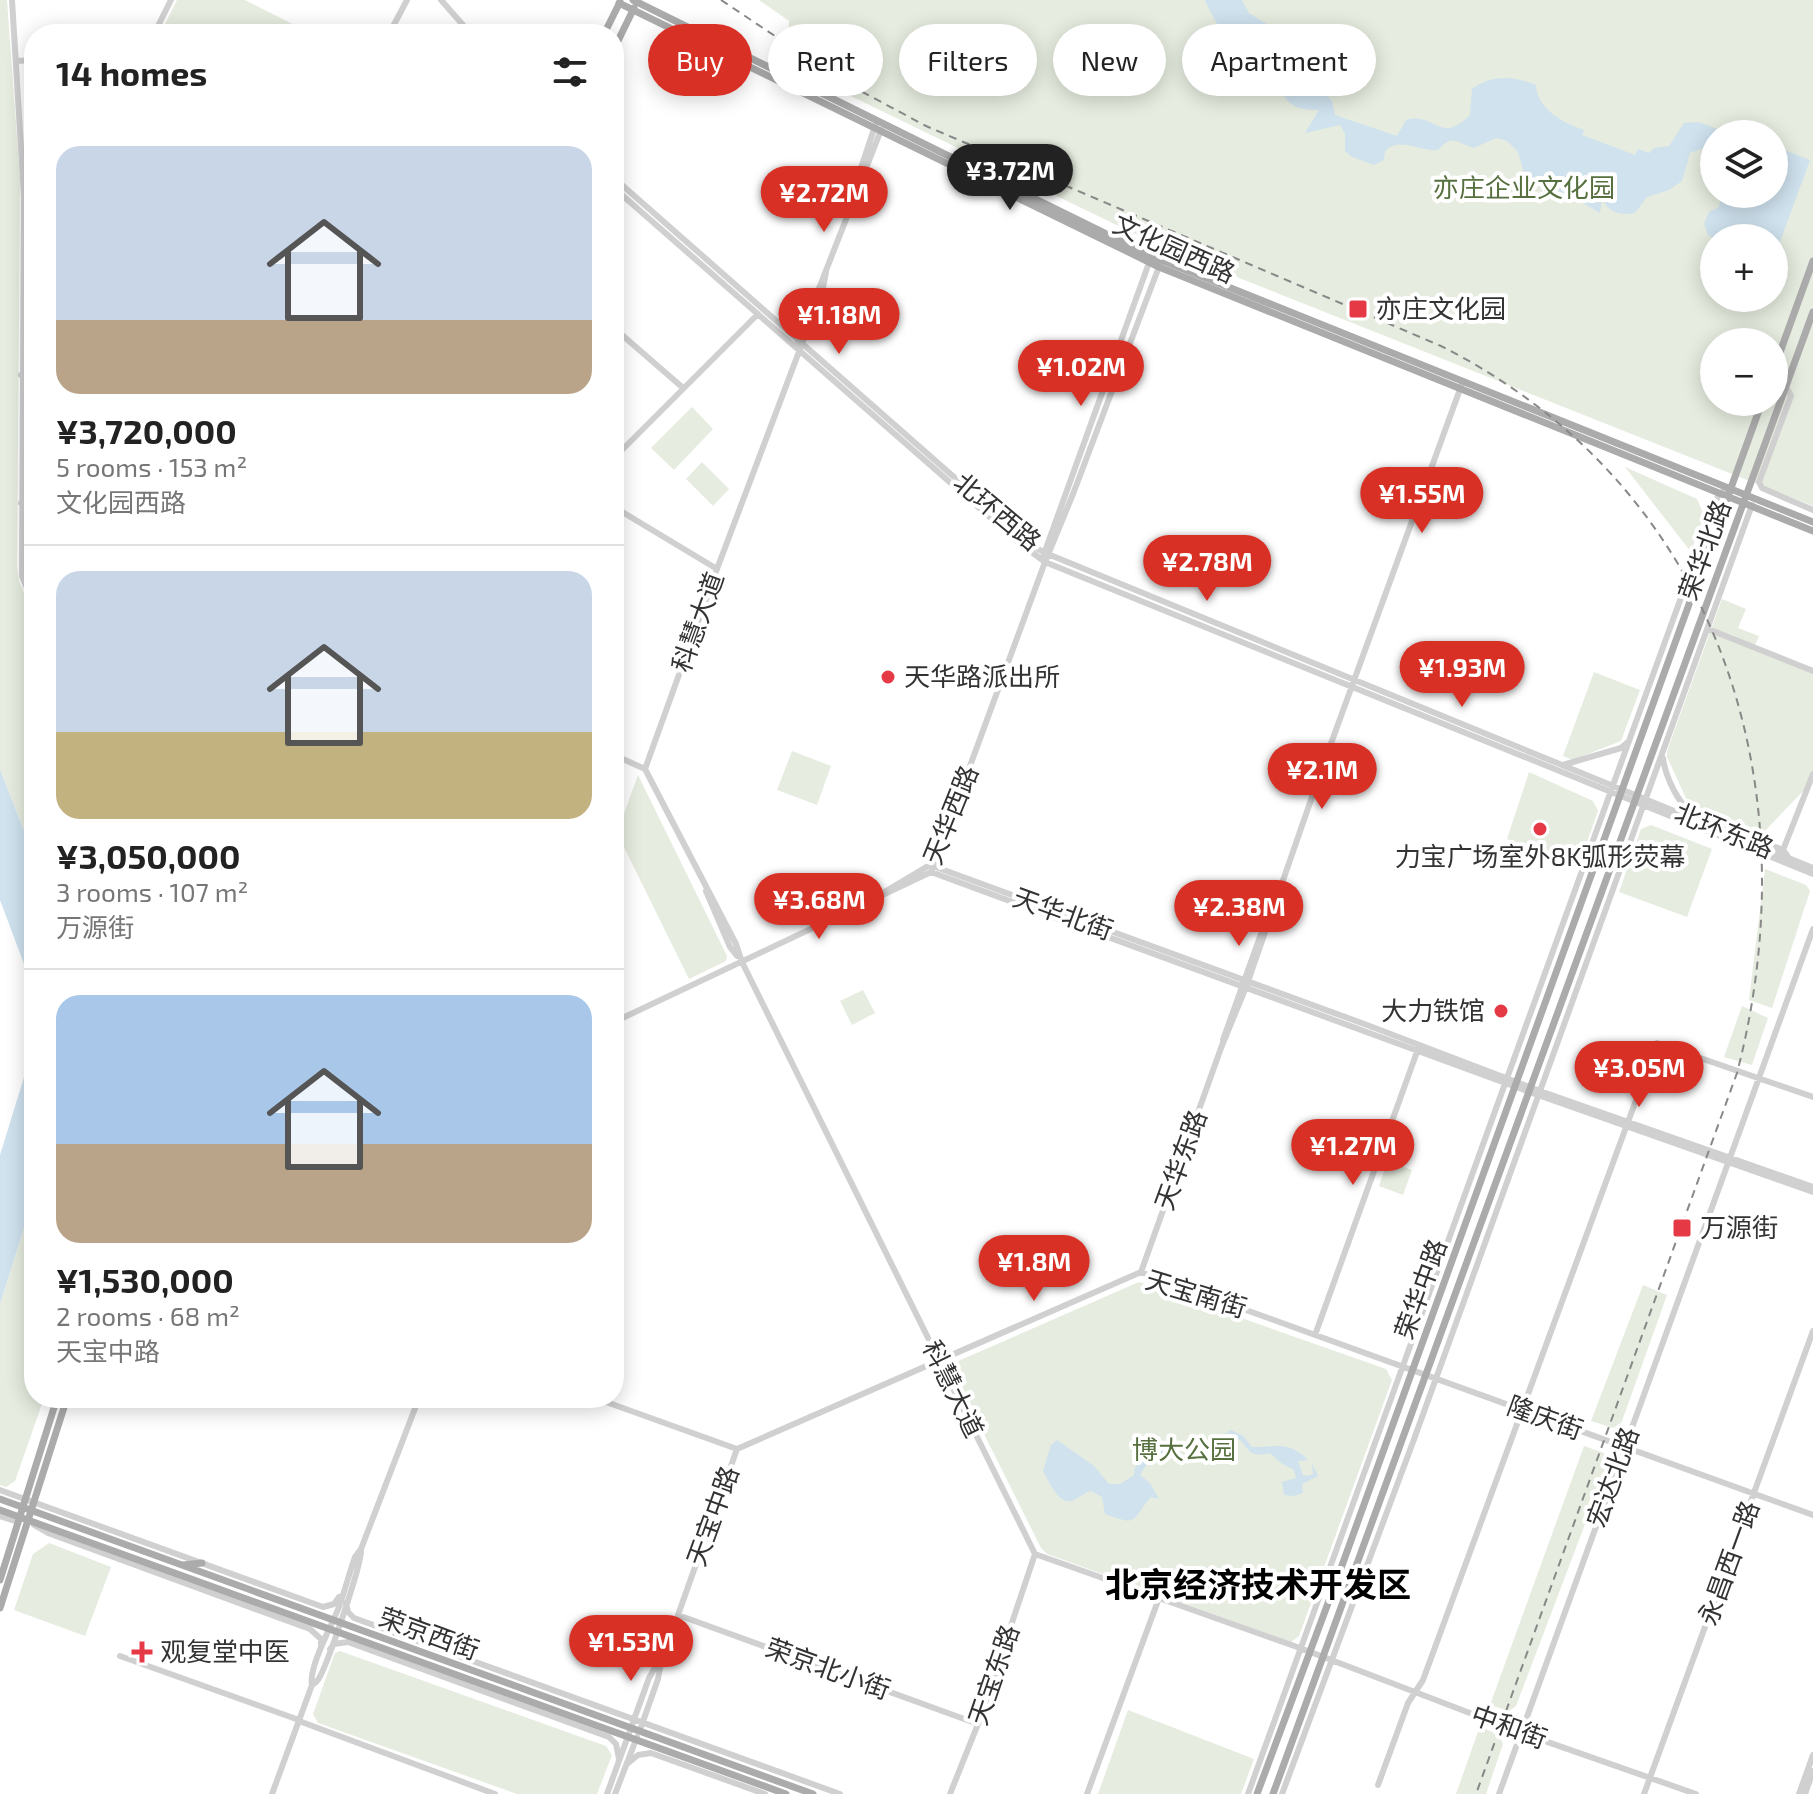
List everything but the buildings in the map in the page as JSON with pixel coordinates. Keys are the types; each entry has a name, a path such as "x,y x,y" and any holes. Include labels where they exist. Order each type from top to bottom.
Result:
{"main road":[{"name":"文化园西路","path":"620,2 634,3 1150,260 1730,493"},
{"path":"609,24 620,2"},
{"path":"624,26 634,3"},
{"path":"1788,330 1813,261"},
{"name":"荣华北路","path":"1788,381 1813,312"},
{"name":"文化园西路","path":"1462,385 1719,493 1730,493"},
{"name":"荣华北路","path":"1621,793 1757,416"},
{"name":"荣华北路","path":"1634,798 1776,416"},
{"path":"1730,493 1813,531"},
{"path":"1747,501 1813,522"},
{"name":"荣华中路","path":"1257,1794 1621,793"},
{"name":"荣华中路","path":"1273,1794 1327,1658 1634,798"},
{"path":"0,1580 54,1408"},
{"path":"0,1608 64,1408"},
{"name":"荣京西街","path":"0,1499 24,1503 181,1565 636,1726 813,1794"},
{"name":"荣京西街","path":"0,1513 786,1794"},
{"path":"181,1565 202,1563"}],"street":[{"path":"12,0 24,196 21,375 24,581"},
{"path":"159,24 171,0"},
{"path":"394,24 407,0"},
{"path":"441,0 462,24"},
{"path":"17,61 24,61"},
{"name":"科慧大道","path":"879,126 823,288 645,769 730,932 742,962 1035,1554"},
{"name":"北环西路","path":"624,187 1045,562 1612,789"},
{"name":"北环西路","path":"624,197 758,314 800,344 1018,533 1046,553 1634,798"},
{"name":"天华西路","path":"624,1017 932,869 1045,562 1150,260"},
{"name":"天华西路","path":"1046,553 1160,264"},
{"path":"624,448 758,314"},
{"path":"624,337 682,387"},
{"name":"天华东路","path":"1141,1272 1258,939 1267,925 1462,385"},
{"path":"1784,416 1759,482 1762,488 1813,510"},
{"path":"1248,1794 1719,493"},
{"path":"1282,1794 1327,1658 1413,1442 1728,574 1747,501"},
{"path":"624,513 717,569"},
{"path":"1711,590 1728,574"},
{"path":"1708,629 1813,671"},
{"path":"1645,699 1661,683"},
{"path":"1677,683 1677,713"},
{"path":"1559,765 1621,748 1629,741"},
{"path":"1662,754 1664,767 1690,813 1783,850 1789,858"},
{"path":"624,760 645,769"},
{"path":"1783,850 1813,774"},
{"name":"北环东路","path":"1634,798 1813,868"},
{"name":"北环东路","path":"1644,802 1813,874"},
{"name":"天华北街","path":"932,869 1529,1089"},
{"path":"1602,892 1617,876"},
{"name":"宏达北路","path":"1499,1794 1813,929"},
{"name":"天华北街","path":"1245,983 1506,1080"},
{"path":"1528,1020 1546,1001"},
{"path":"1378,1785 1408,1703 1423,1680 1657,1043 1813,1097"},
{"path":"1315,1335 1418,1049"},
{"path":"1529,1089 1813,1189"},
{"path":"1499,1174 1514,1161"},
{"name":"天宝南街","path":"939,1361 1141,1272 1413,1369"},
{"path":"1425,1304 1443,1287"},
{"name":"永昌西一路","path":"1644,1794 1813,1331"},
{"name":"天宝中路","path":"632,1739 658,1679 663,1654 737,1449 939,1361"},
{"name":"隆庆街","path":"1413,1369 1813,1515"},
{"path":"33,1507 323,1607 334,1604 347,1580 415,1408"},
{"path":"623,1408 737,1449"},
{"path":"1396,1458 1413,1442"},
{"path":"0,1490 24,1503"},
{"path":"28,1521 48,1533 310,1629 321,1639 321,1648"},
{"path":"336,1622 346,1603 362,1556 361,1549"},
{"path":"1035,1554 1310,1652"},
{"name":"天宝东路","path":"950,1794 978,1724 1035,1554"},
{"path":"1321,1590 1340,1571"},
{"path":"272,1794 312,1685 318,1681 330,1649 347,1580"},
{"path":"1087,1794 1159,1598"},
{"path":"346,1603 348,1612 354,1618 636,1726 840,1794"},
{"name":"荣京北小街","path":"678,1615 978,1724"},
{"path":"312,1685 310,1679 321,1648 333,1631"},
{"path":"330,1649 334,1644 348,1642 609,1737 618,1750 619,1761"},
{"name":"中和街","path":"1310,1652 1522,1733 1696,1794"},
{"path":"120,1656 495,1794"},
{"path":"1290,1746 1306,1729"},
{"path":"607,1794 619,1761 632,1739"},
{"path":"615,1794 627,1764 632,1739"},
{"path":"627,1764 638,1755 651,1753 765,1794"},
{"path":"1799,1794 1813,1755"},
{"path":"1805,1794 1813,1771"}],"green space":[{"path":"0,0 7,0 20,180 17,567 24,593 24,831 0,769"},
{"path":"177,0 245,0 292,24 165,24"},
{"name":"亦庄企业文化园","path":"759,0 1813,0 1813,506 1166,249 851,96 883,96 883,24 789,24 789,21"},
{"path":"692,407 713,429 674,470 651,448"},
{"path":"702,462 729,489 713,506 686,479"},
{"path":"1625,467 1697,499 1704,515 1691,552"},
{"path":"1722,599 1746,609 1738,628 1759,636 1753,650 1813,674 1813,771 1807,787 1762,834 1692,804 1686,798 1667,757"},
{"path":"1594,672 1640,690 1621,741 1573,760 1563,756"},
{"path":"792,751 831,766 817,805 777,790"},
{"path":"1529,772 1593,801 1598,811 1578,868 1507,839"},
{"path":"638,775 727,956 726,961 689,979 624,847 624,814"},
{"path":"1651,825 1712,849 1687,917 1619,892 1641,829"},
{"path":"1765,869 1806,885 1810,891 1772,1008 1749,1000"},
{"path":"863,990 875,1013 852,1025 840,1001"},
{"path":"1742,1006 1768,1018 1752,1065 1724,1057"},
{"path":"1390,1162 1412,1170 1403,1195 1379,1186"},
{"path":"24,1228 24,1408 41,1408 15,1481 6,1487 0,1485 0,1304"},
{"name":"博大公园","path":"1139,1282 1386,1369 1392,1380 1299,1636 1291,1642 1047,1554 1041,1548 952,1370 956,1362"},
{"path":"1643,1285 1667,1295 1621,1424 1613,1428 1591,1421"},
{"path":"1584,1446 1604,1453 1609,1461 1516,1706 1509,1711 1490,1705"},
{"path":"49,1543 111,1567 85,1636 14,1610 33,1554"},
{"path":"340,1651 606,1746 612,1755 597,1794 517,1794 318,1723 313,1714 335,1653"},
{"path":"1128,1710 1254,1759 1241,1794 1098,1794"},
{"path":"1480,1726 1500,1736 1503,1744 1486,1794 1456,1794"}],"water":[{"path":"1205,0 1242,0 1249,13 1267,24 1218,24"},
{"path":"1504,78 1536,85 1537,94 1552,114 1584,130 1582,135 1635,155 1638,149 1649,153 1654,148 1669,146 1684,123 1700,122 1700,149 1690,153 1682,181 1669,190 1647,197 1635,213 1620,214 1602,199 1600,213 1571,196 1533,180 1523,170 1518,152 1507,141 1496,138 1474,148 1452,141 1438,150 1398,145 1385,151 1384,160 1374,165 1345,151 1345,134 1340,125 1305,133 1319,110 1298,107 1284,96 1327,96 1332,101 1335,115 1397,136 1406,120 1416,118 1444,128 1460,124 1470,115 1472,89"},
{"path":"1788,151 1810,160 1786,224 1704,224 1709,212 1717,208 1788,208"},
{"path":"0,769 24,831 24,964 0,900"},
{"path":"24,1077 24,1228 0,1304 0,1155"},
{"path":"1231,1430 1243,1436 1252,1447 1282,1446 1295,1450 1308,1460 1298,1461 1303,1475 1313,1474 1312,1463 1318,1476 1302,1484 1303,1493 1284,1495 1282,1482 1296,1478 1294,1470 1270,1453 1261,1455 1251,1452 1229,1433 1209,1449 1179,1448 1151,1457 1140,1475 1150,1483 1159,1499 1151,1497 1134,1519 1124,1520 1105,1514 1102,1497 1091,1491 1069,1501 1059,1497 1043,1471 1051,1445 1057,1440 1094,1466 1109,1484 1120,1484 1134,1475 1135,1467 1150,1454 1177,1444 1210,1443"}],"railway":[{"path":"721,0 844,82 926,126 1441,346 1536,405 1614,477 1676,560 1721,652 1749,751 1761,855 1757,963 1737,1073 1476,1794"}],"place":[{"name":"亦庄文化园","path":"1358,309"},
{"name":"天华路派出所","path":"888,677"},
{"name":"力宝广场室外8K弧形荧幕","path":"1540,829"},
{"name":"大力铁馆","path":"1501,1011"},
{"name":"万源街","path":"1682,1228"},
{"name":"观复堂中医","path":"142,1652"}],"district":[{"name":"北京经济技术开发区","path":"1258,1585"}]}
